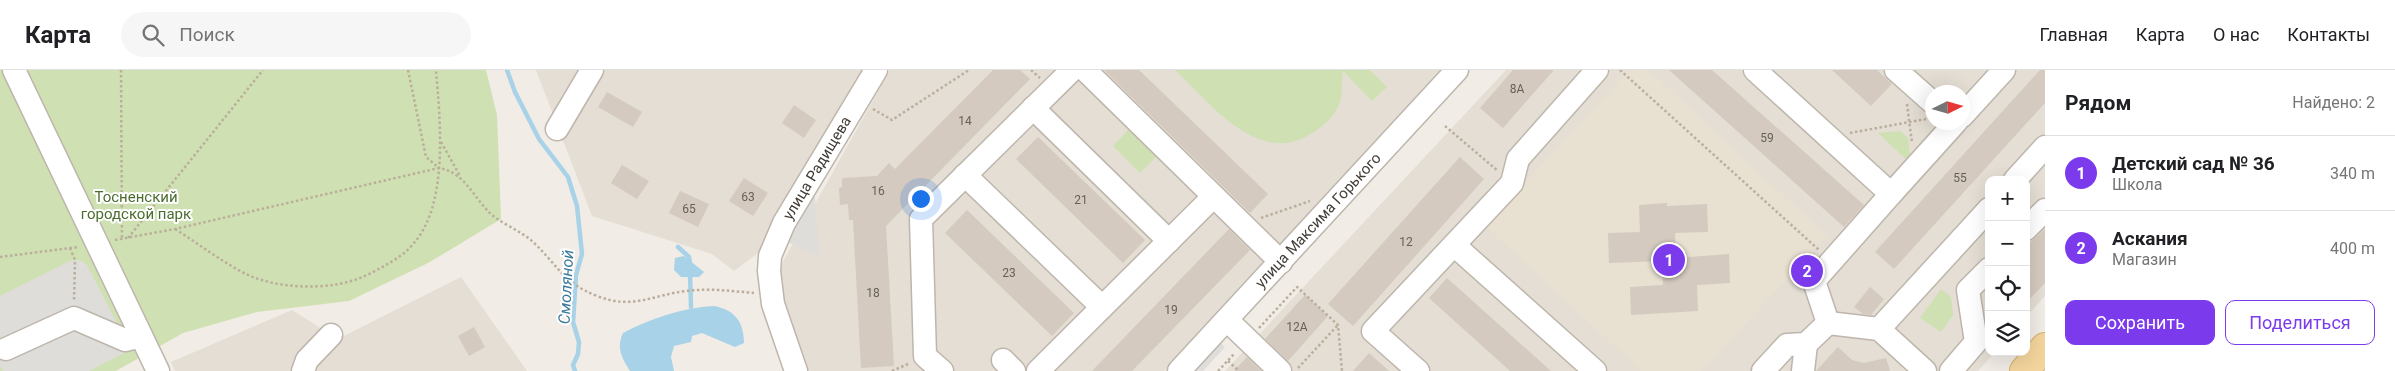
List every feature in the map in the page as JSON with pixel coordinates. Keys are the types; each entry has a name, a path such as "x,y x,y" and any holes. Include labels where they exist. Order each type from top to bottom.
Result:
{"main road":[{"path":"2024,371 2045,347"}],"street":[{"path":"14,70 158,371"},
{"path":"557,129 592,70"},
{"name":"улица Радищева","path":"796,371 774,304 769,271 772,249 784,223 876,70"},
{"path":"942,371 925,356 921,219 1072,70"},
{"path":"1085,70 1281,262"},
{"name":"улица Максима Горького","path":"1179,371 1457,70"},
{"path":"1418,371 1373,331 1512,183 1518,158 1597,70"},
{"path":"1755,70 1891,194"},
{"path":"1970,107 2004,70"},
{"path":"1900,74 1925,96"},
{"path":"1033,108 1169,241"},
{"path":"1828,322 1814,281 1950,130"},
{"path":"2019,176 2045,147"},
{"path":"965,175 1102,307"},
{"path":"1038,371 1213,197"},
{"path":"2030,225 2045,210"},
{"path":"1879,329 1985,213"},
{"path":"1454,245 1595,371"},
{"path":"1951,371 1976,342 1968,290 1985,273"},
{"path":"6,349 74,318 125,340 141,336"},
{"path":"1227,320 1280,371"},
{"path":"1828,322 1879,329 1925,371"},
{"path":"1803,371 1806,344 1828,322"},
{"path":"303,371 307,360 331,335"},
{"path":"1763,371 1786,345 1806,344"}],"path":[{"path":"121,70 122,239"},
{"path":"128,238 263,70"},
{"path":"408,70 426,157 439,168"},
{"path":"436,70 441,140 439,168 434,198 425,226 415,242 401,257 350,282 325,287 287,285 262,280 246,274 175,229 439,168 451,170 460,177"},
{"path":"858,100 892,120 969,70"},
{"path":"1620,70 1831,262"},
{"path":"1900,74 1915,168"},
{"path":"1828,137 1925,119"},
{"path":"1446,126 1512,183"},
{"path":"441,140 460,177 490,214 531,240 562,275 581,289 614,302 637,303 684,291 710,290 757,294"},
{"path":"1245,227 1262,217 1314,200"},
{"path":"70,248 74,260 74,318"},
{"path":"1297,287 1338,325 1342,371"},
{"path":"1295,371 1338,325"},
{"path":"1228,361 1239,371"}],"shaded area":[{"path":"536,70 862,70 758,253 734,271 712,254 592,216"},
{"path":"890,70 1443,70 1164,371 805,371 772,281"},
{"path":"1506,70 2045,70 2045,296 2030,313 2030,176 1985,176 1985,356 1991,356 1978,371 1225,371"},
{"path":"1629,70 1649,70 1827,236 1702,371 1641,371 1485,226"},
{"path":"814,184 819,256 783,240"},
{"path":"80,260 87,265 127,343 127,350 89,371 3,371 0,366 0,296 70,261"},
{"path":"461,277 527,371 175,371 171,362 292,310 338,339"},
{"path":"1217,339 1225,347 1203,371 1187,371"}],"green space":[{"name":"Тосненский городской парк","path":"0,70 486,70 497,115 501,219 430,262 349,301 257,312 183,333 116,371 0,371"},
{"path":"1175,70 1370,70 1387,87 1372,101 1343,71 1341,98 1337,110 1329,120 1309,135 1290,142 1271,142 1253,136 1235,126"},
{"path":"1128,130 1156,157 1140,173 1113,146"},
{"path":"1900,131 1908,138 1911,164 1878,133"},
{"path":"1941,289 1951,297 1953,315 1941,332 1920,318"}],"water":[{"path":"684,256 704,272 699,277 681,277 674,270 675,258"},
{"path":"714,306 728,311 737,318 744,336 744,343 735,347 702,333 692,336 691,342 674,346 671,357 674,371 630,371 622,357 620,348 623,333 667,315 690,309"}],"building":[{"path":"993,70 1020,70 1030,79 886,226 894,366 861,368 853,220 849,220 848,204 840,205 839,188 842,187 842,178 877,176 889,163 895,169"},
{"path":"1104,70 1139,70 1268,194 1250,213"},
{"path":"1513,70 1554,70 1503,128 1480,108"},
{"path":"1669,70 1712,70 1864,205 1844,227"},
{"path":"1832,70 1877,70 1892,84 1871,106"},
{"path":"2040,70 2045,70 2045,103 1894,269 1875,252"},
{"path":"607,92 642,112 633,127 598,107"},
{"path":"794,105 816,120 804,138 782,123"},
{"path":"1038,137 1145,240 1123,263 1016,159"},
{"path":"1460,157 1484,179 1353,326 1328,304"},
{"path":"622,165 649,181 637,199 611,183"},
{"path":"744,178 768,193 753,216 729,201"},
{"path":"680,191 709,204 698,227 669,213"},
{"path":"1667,203 1667,206 1707,204 1708,232 1675,233 1676,258 1729,254 1730,283 1697,285 1698,311 1631,315 1630,287 1663,285 1662,261 1609,263 1608,233 1640,232 1639,205"},
{"path":"967,210 1074,313 1052,336 945,233"},
{"path":"1229,229 1250,250 1132,371 1092,371"},
{"path":"2045,229 2045,283 2030,299 2030,266 2030,242"},
{"path":"1447,278 1551,371 1510,371 1429,298"},
{"path":"1870,287 1884,299 1871,315 1863,314 1854,307"},
{"path":"1305,295 1328,316 1288,361 1265,339"},
{"path":"474,327 485,347 469,356 458,336"},
{"path":"1838,347 1852,360 1864,363 1886,358 1890,371 1816,371"},
{"path":"1369,353 1389,371 1353,371"},
{"path":"1247,357 1261,371 1234,371"}],"waterway":[{"name":"Смоляной","path":"507,70 515,92 539,139 568,177 577,206 582,254 576,275 573,322 579,342 578,354 573,365 575,371"},
{"path":"678,247 689,257 690,263"},
{"path":"690,274 691,307"}],"place":[{"name":"Детский сад № 36","path":"1669,260"},
{"name":"Аскания","path":"1807,271"}]}
